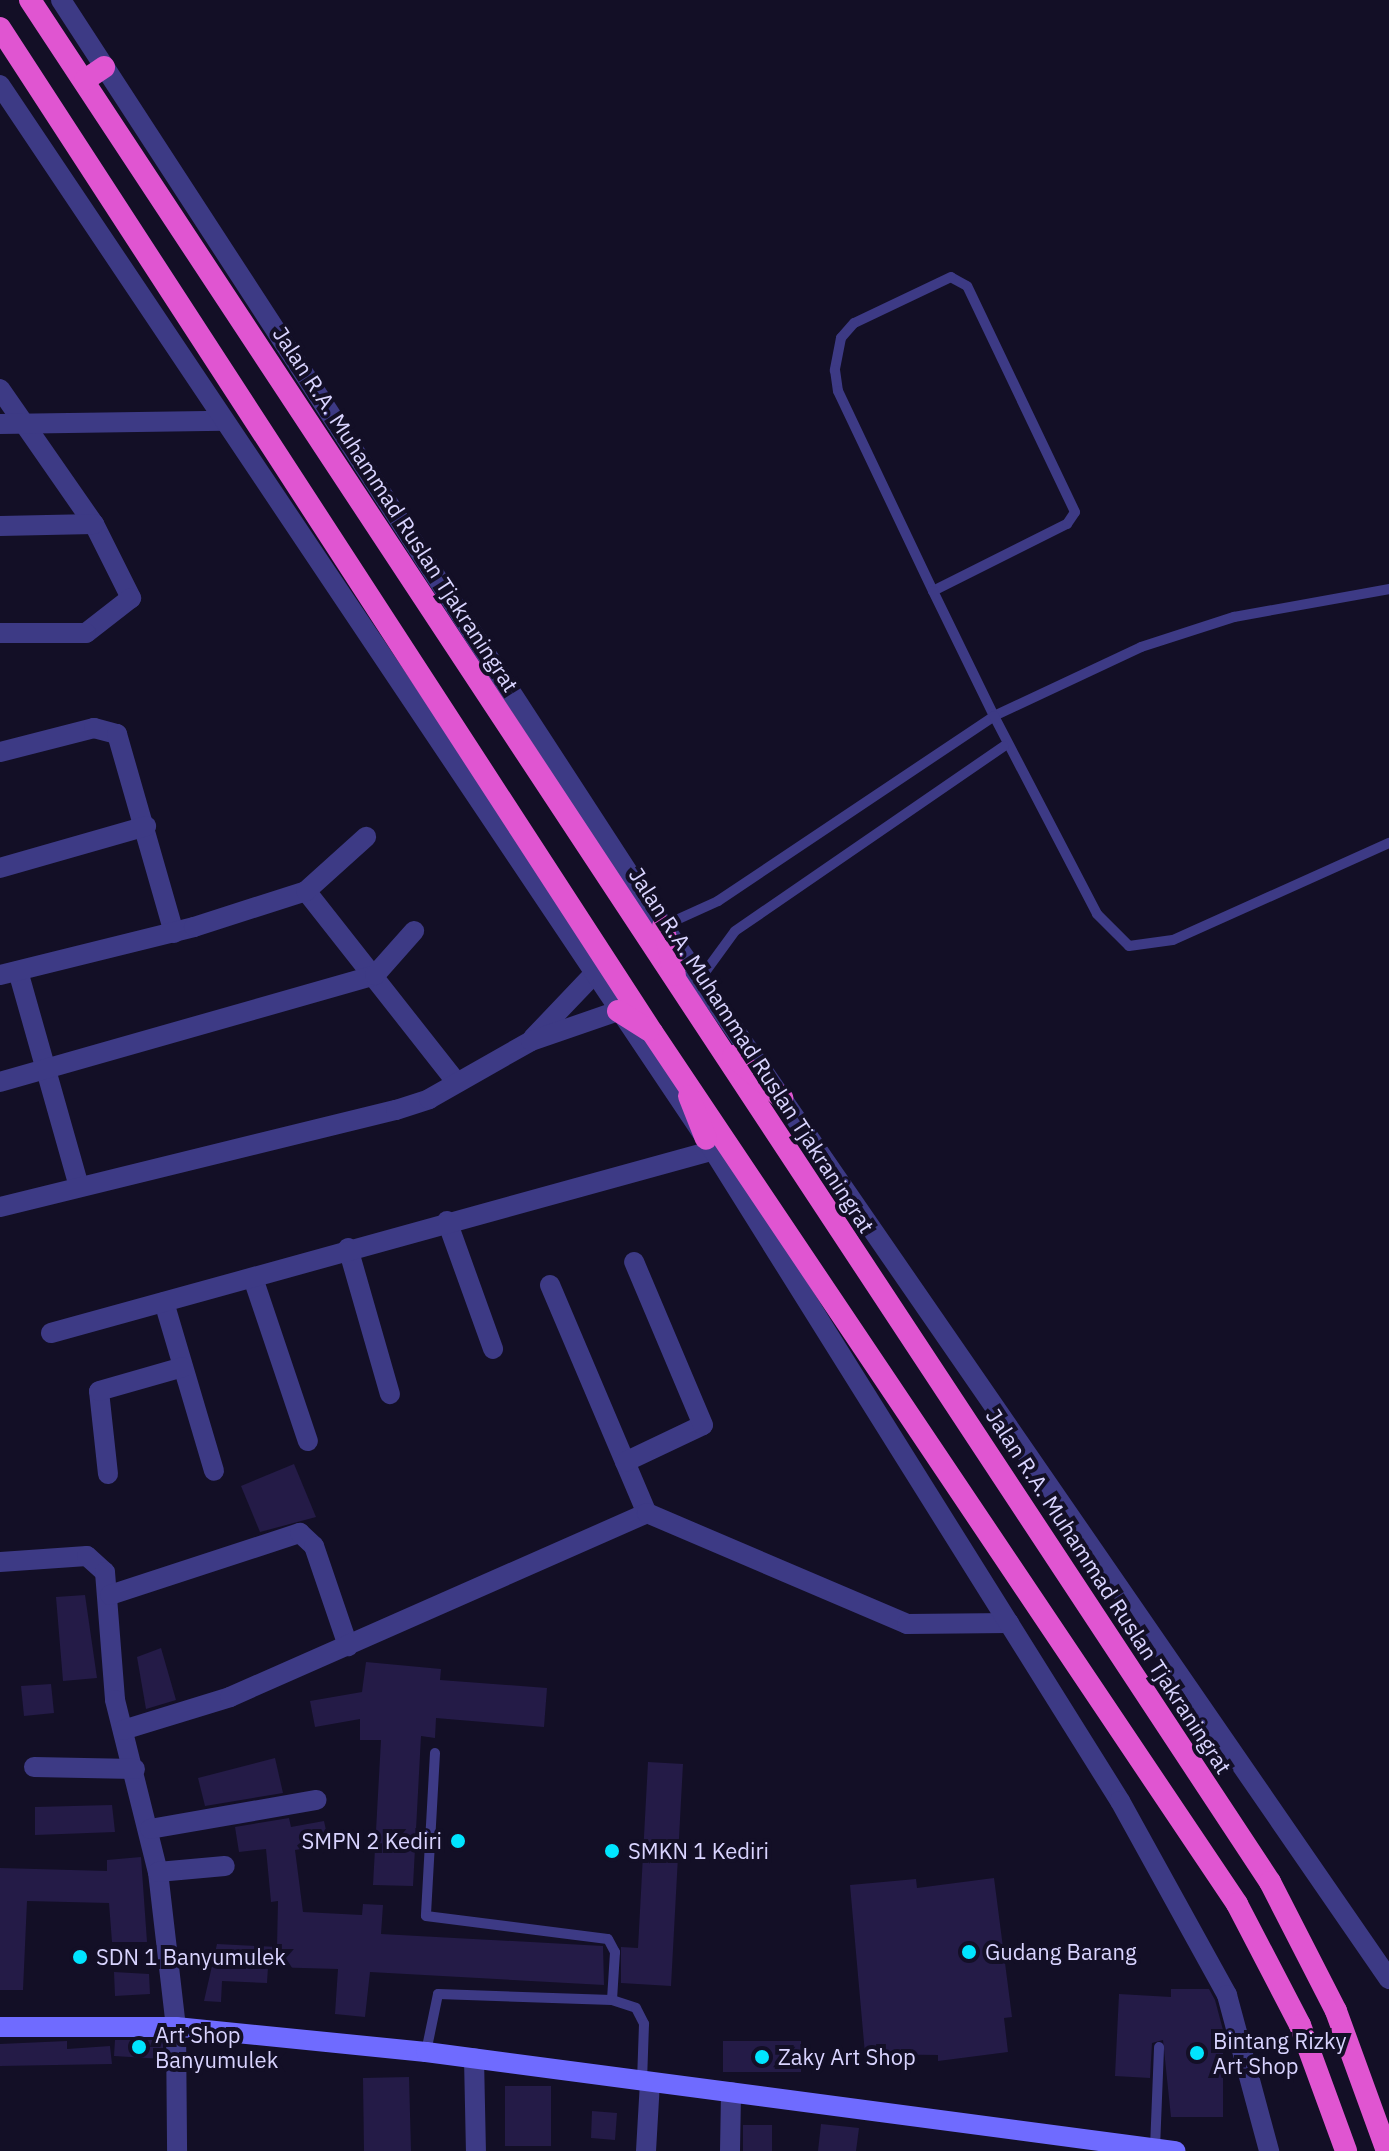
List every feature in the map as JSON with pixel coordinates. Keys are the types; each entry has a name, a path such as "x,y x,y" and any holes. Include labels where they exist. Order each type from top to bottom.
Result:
{"highway":[{"name":"Jalan R.A. Muhammad Ruslan Tjakraningrat","path":"30,0 1270,1882 1336,2011 1387,2151"},
{"path":"0,28 652,1032 683,1072 1237,1904 1300,2025 1345,2149"},
{"path":"85,80 104,67"},
{"path":"663,926 677,985"},
{"path":"618,1011 652,1032"},
{"path":"716,1043 782,1098"},
{"path":"683,1072 709,1145"}],"main road":[{"path":"0,2027 176,2027 426,2052 1165,2150"}],"street":[{"name":"Jalan R.A. Muhammad Ruslan Tjakraningrat","path":"61,0 663,926 1389,1979"},
{"path":"0,85 709,1145 1009,1623 1212,1961 1239,2030 1269,2151"},
{"path":"0,389 94,524 131,598 86,633 0,633"},
{"path":"0,424 224,421"},
{"path":"0,526 94,524"},
{"path":"0,752 110,728 123,750 174,933"},
{"path":"0,868 146,826"},
{"path":"79,1187 46,1070 9,973 174,933 306,891 366,837"},
{"path":"306,891 375,975 416,1037 457,1083"},
{"path":"0,1082 375,975 414,931"},
{"path":"531,1041 593,975"},
{"path":"0,1207 359,1121 429,1099 531,1041 618,1011"},
{"path":"51,1333 253,1278 709,1145"},
{"path":"447,1221 493,1349"},
{"path":"348,1248 390,1394"},
{"path":"625,1462 703,1425 634,1262"},
{"path":"253,1278 308,1441"},
{"path":"550,1285 647,1513 907,1624 1009,1623"},
{"path":"164,1302 214,1471"},
{"path":"108,1474 99,1391 183,1367"},
{"path":"123,1730 230,1697 647,1513"},
{"path":"110,1595 300,1533 314,1546 348,1646"},
{"path":"0,1562 87,1556 102,1566 110,1595 114,1686 158,1872 176,2027 177,2151"},
{"path":"34,1767 135,1769"},
{"path":"150,1829 317,1800"},
{"path":"158,1872 225,1866"},
{"path":"474,2058 476,2151"},
{"path":"646,2082 646,2151"},
{"path":"730,2151 731,2092"}],"lane":[{"path":"933,591 1067,524 1075,512 967,286 951,277 854,323 836,353 838,391 933,591 994,716 1004,746 1097,914 1129,946 1173,940 1389,843"},
{"path":"663,926 718,901 994,716 1141,647 1207,625 1389,589"},
{"path":"700,979 735,931 1004,746"},
{"path":"435,1753 426,1916 608,1939 615,1952 612,2000"},
{"path":"426,2052 438,1994 612,2000 636,2008 644,2024 646,2082"},
{"path":"1159,2047 1165,2150"}],"building":[{"path":"294,1464 316,1517 260,1532 241,1486"},
{"path":"85,1595 97,1678 63,1681 56,1597"},
{"path":"161,1648 176,1700 146,1709 137,1657"},
{"path":"366,1662 441,1669 440,1680 547,1688 544,1727 436,1718 435,1738 421,1736 413,1886 373,1885 381,1740 360,1740 360,1719 315,1727 310,1701 362,1692"},
{"path":"51,1684 54,1713 24,1716 21,1686"},
{"path":"275,1758 283,1793 205,1806 198,1778"},
{"path":"648,1762 683,1764 671,1986 621,1983 621,1947 638,1948"},
{"path":"112,1805 115,1832 35,1835 35,1807"},
{"path":"289,1818 291,1827 324,1821 329,1844 295,1850 303,1912 362,1915 363,1904 383,1905 381,1934 603,1946 604,1985 370,1972 365,2017 335,2014 338,1969 268,1967 267,1983 222,1981 221,2002 204,2001 217,1944 277,1947 278,1901 271,1902 266,1849 239,1852 235,1827"},
{"path":"141,1857 147,1942 112,1942 109,1903 27,1901 23,1990 0,1990 0,1868 107,1871 107,1860"},
{"path":"994,1878 1012,2017 1004,2018 1008,2052 938,2061 938,2055 865,2054 850,1885 916,1879 917,1888"},
{"path":"114,1972 149,1974 150,1994 115,1996"},
{"name":"Bintang Rizky Art Shop","path":"1171,1989 1209,1989 1215,2000 1223,2030 1223,2117 1171,2117 1163,2040 1152,2043 1150,2078 1115,2076 1119,1994 1171,1997"},
{"name":"Art Shop Banyumulek","path":"115,2040 163,2040 163,2059 114,2056"},
{"path":"67,2041 67,2049 110,2046 112,2064 0,2066 0,2044"},
{"name":"Zaky Art Shop","path":"723,2041 801,2041 801,2072 723,2072"},
{"path":"409,2077 411,2151 364,2151 363,2078"},
{"path":"505,2086 551,2086 551,2146 505,2146"},
{"path":"592,2111 617,2113 615,2140 591,2138"},
{"path":"821,2124 859,2128 856,2151 818,2151"},
{"path":"743,2125 772,2125 772,2151 743,2151"}],"place":[{"name":"SMPN 2 Kediri","path":"458,1841"},
{"name":"SMKN 1 Kediri","path":"612,1851"},
{"name":"Gudang Barang","path":"969,1952"},
{"name":"SDN 1 Banyumulek","path":"80,1957"},
{"name":"Art Shop Banyumulek","path":"139,2047"},
{"name":"Bintang Rizky Art Shop","path":"1197,2053"},
{"name":"Zaky Art Shop","path":"762,2057"}]}
